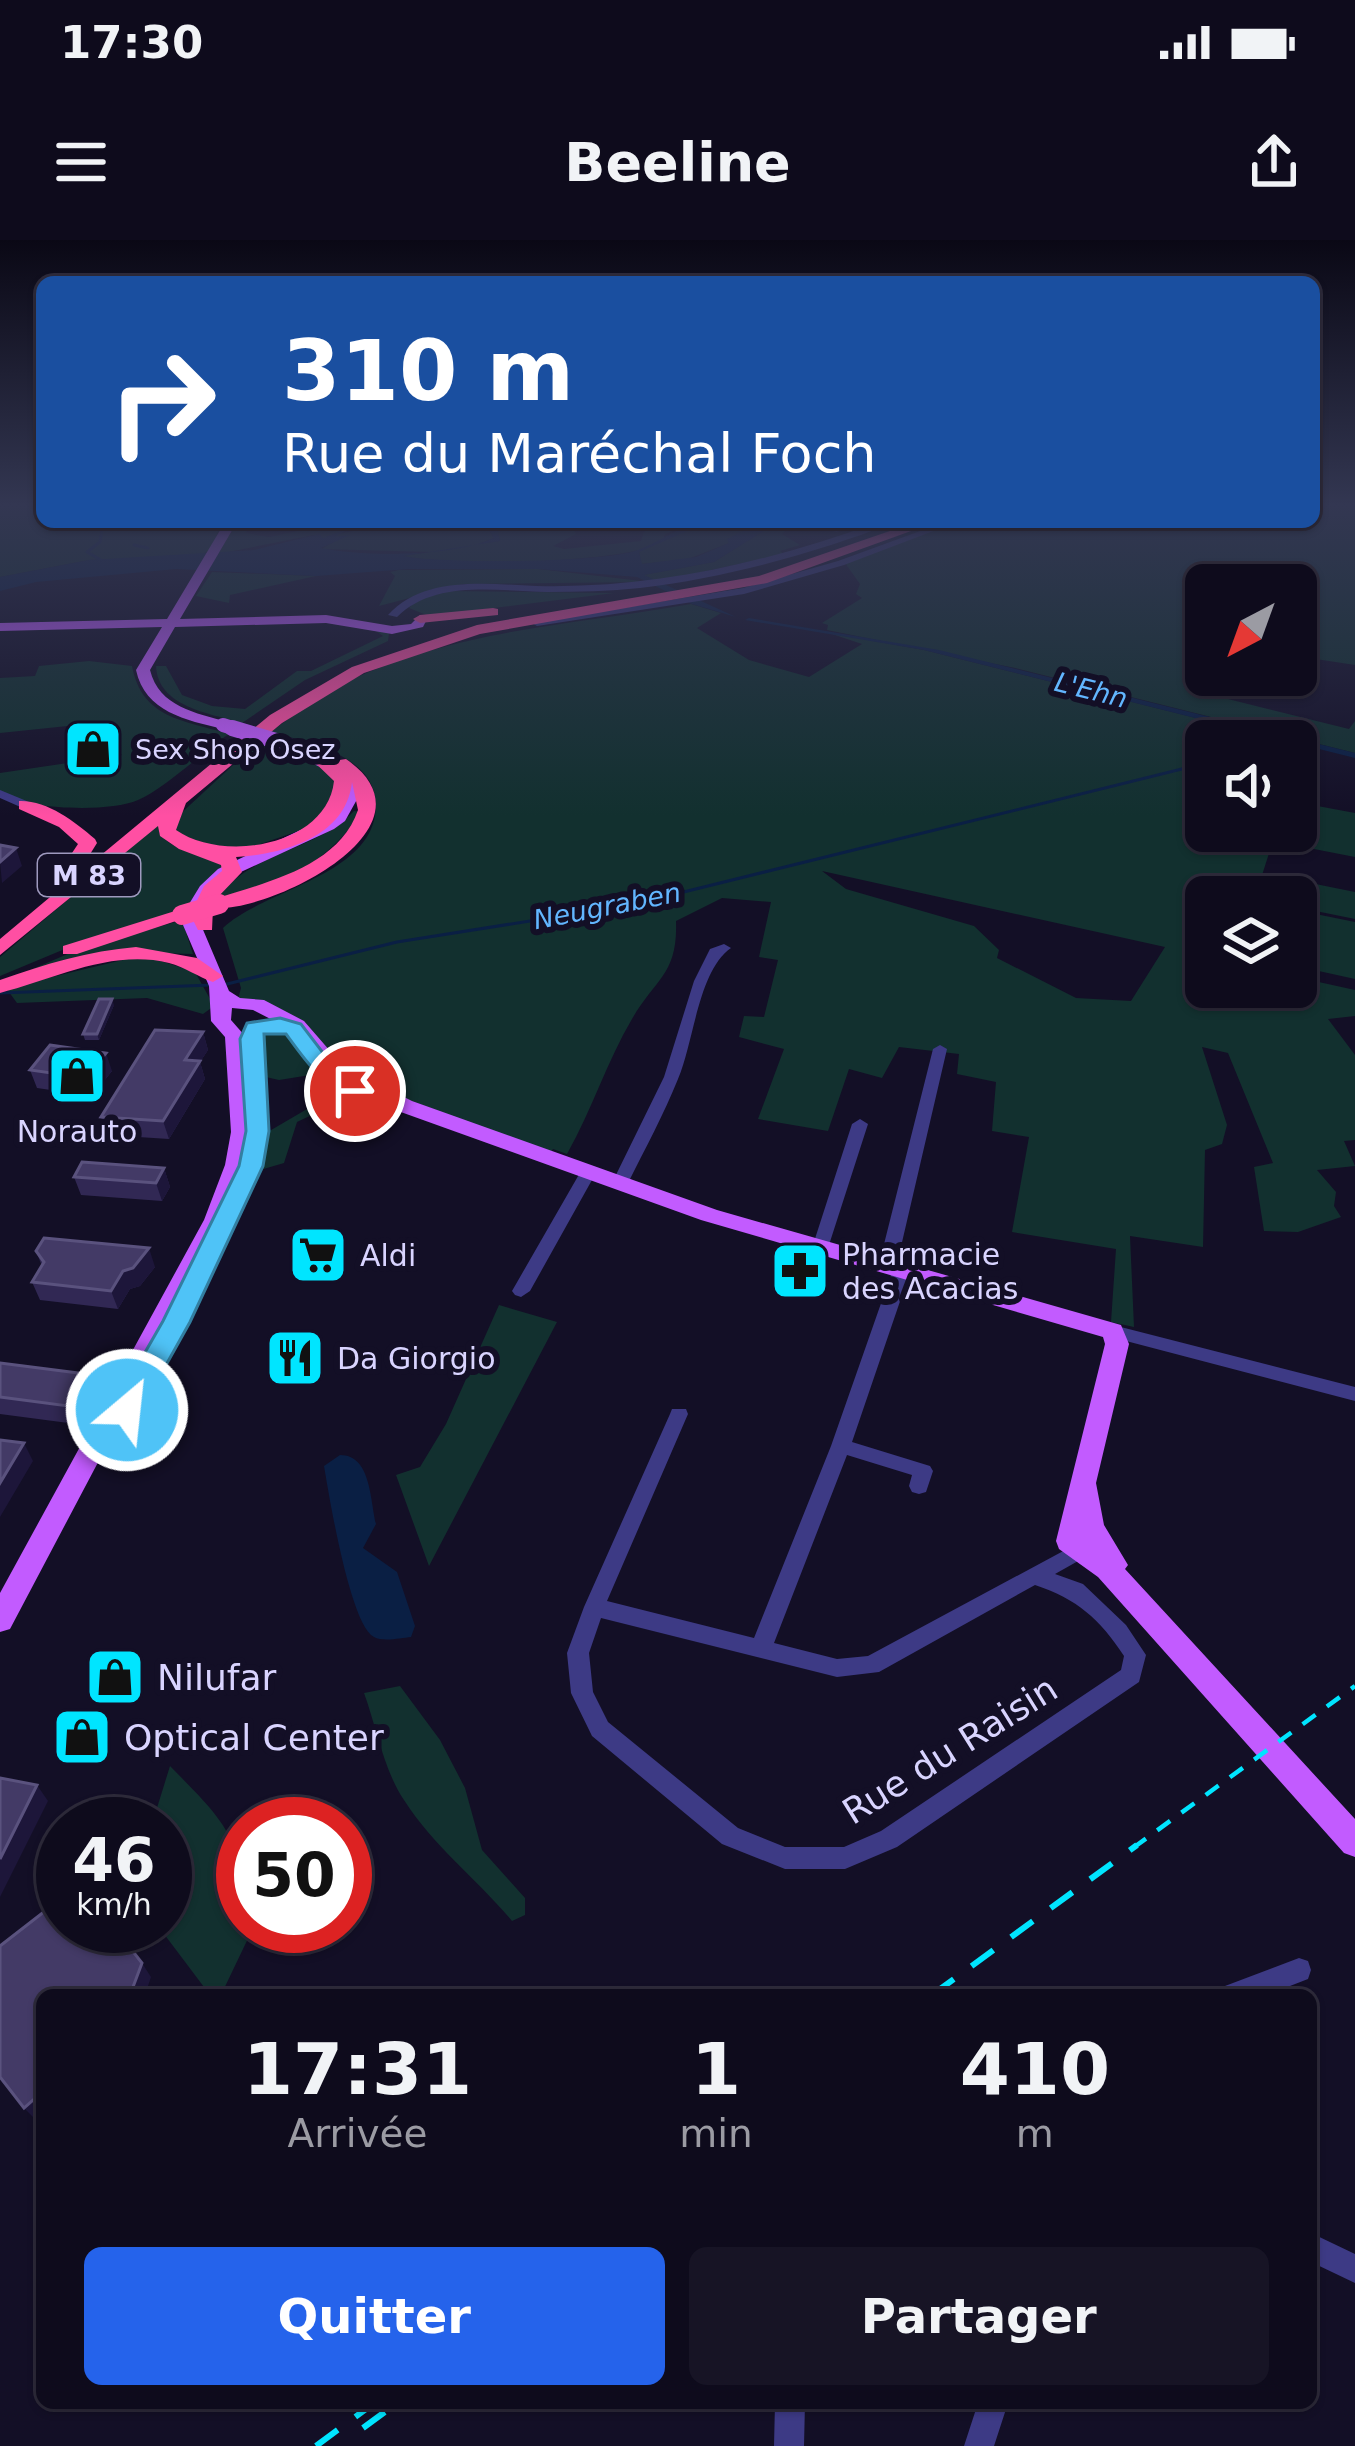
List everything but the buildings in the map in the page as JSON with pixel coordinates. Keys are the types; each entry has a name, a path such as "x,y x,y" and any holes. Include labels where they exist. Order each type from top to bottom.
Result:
{"highway":[{"path":"350,665 394,639 398,618 499,610"},
{"name":"M 83","path":"0,931 257,720 350,665 468,626 564,610"},
{"name":"M 83","path":"0,949 312,694 394,656 461,634 592,610"},
{"path":"177,801 166,832 186,848 214,853 284,843 334,813 345,792 343,781 308,752"},
{"path":"0,984 63,952 314,869 350,841 365,819 366,789 353,772 308,752"},
{"path":"25,805 65,823 88,843 66,878"},
{"path":"205,926 200,914 205,898 232,869 230,862 214,853"},
{"path":"0,984 83,962 147,954 195,962 234,1004"}],"main road":[{"path":"131,620 167,610"},
{"path":"0,1621 215,1220 236,1165 241,1132 234,1004 205,926 207,905 227,880 315,837 339,818 353,793 352,784 334,764 154,697 143,670 177,610"},
{"path":"200,610 231,618"},
{"path":"0,625 131,620 167,627 231,618 398,618"},
{"path":"0,625 167,627 398,618"},
{"path":"0,1646 177,1322 242,1187 257,1131 251,1039 192,914 208,886 232,869 339,818"},
{"path":"234,1004 294,1029 334,1079 355,1091 820,1248 1113,1331 1117,1343 1087,1474 1083,1540 1215,1670 1262,1738 1355,1842"}],"street":[{"path":"398,618 407,610"},
{"path":"0,794 25,805"},
{"path":"620,1183 672,1077 701,981 715,952 724,948"},
{"path":"761,1648 841,1446 894,1270 940,1049"},
{"path":"820,1248 860,1124"},
{"path":"521,1291 590,1171"},
{"path":"1113,1331 1355,1394"},
{"name":"Rue du Raisin","path":"679,1414 594,1607 578,1653 581,1693 600,1729 730,1835 785,1858 845,1858 889,1839 1131,1676 1135,1655 1119,1631 1076,1590 1035,1576"},
{"path":"841,1446 923,1472 919,1486"},
{"path":"594,1607 837,1668 871,1665 1083,1540"},
{"path":"1012,1584 1035,1576 1083,1540"},
{"path":"1250,1989 1299,1970"},
{"path":"1317,2250 1355,2270"},
{"path":"789,2446 790,2409"},
{"path":"980,2446 991,2409"}],"green space":[{"path":"414,610 478,610 429,616"},
{"path":"653,610 711,610 721,613 697,628 749,660 809,677 862,644 829,633 924,650 1204,720 1185,720 1185,852 1269,852 1262,876 1185,876 1185,1008 1317,1008 1317,982 1355,990 1355,1016 1328,1019 1355,1055 1355,1140 1344,1141 1355,1166 1317,1170 1336,1192 1334,1206 1341,1217 1298,1232 1264,1231 1254,1167 1273,1163 1228,1053 1202,1047 1227,1125 1222,1144 1205,1150 1203,1247 1130,1236 1134,1327 1111,1322 1116,1249 1012,1232 1029,1137 992,1131 996,1082 957,1074 959,1054 899,1047 882,1078 849,1069 828,1131 758,1119 784,1049 739,1037 744,1016 764,1017 778,960 759,957 771,902 722,898 676,921 669,965 623,1035 567,1154 553,1149 550,1153 359,1081 258,1000 238,999 241,988 223,928 343,862 362,844 373,823 375,797 361,770 333,752 270,732 338,686 391,663 476,639","holes":["822,871 1165,947 1131,1001 1076,998 997,958 999,950 974,926 846,889"]},
{"path":"843,610 1185,610 1185,696 1231,696 1228,699 1313,720 1223,720 1015,668 827,630 828,625 822,623"},
{"path":"1317,610 1355,610 1355,665 1317,659"},
{"path":"373,629 389,633 388,641 305,680 242,723 175,699 159,680 156,666 166,666 182,695 212,706 245,709 297,671 311,671 383,636"},
{"path":"89,661 132,666 137,684 155,707 229,734 160,787 125,804 48,806 0,795 0,773 122,755 87,724 0,733 0,678 35,676 39,666"},
{"path":"1317,721 1349,729 1355,721 1355,753 1317,744"},
{"path":"258,742 320,764 338,786 313,826 252,847 221,850 173,831 177,817"},
{"path":"1317,806 1355,813 1355,857 1317,850"},
{"path":"354,811 362,812 314,861 280,880 215,902 244,873 320,836"},
{"path":"162,820 159,833 166,840 223,864 190,907 84,941 0,976 0,957"},
{"path":"1317,884 1355,892 1355,919 1317,911"},
{"path":"1317,914 1355,922 1355,979 1317,971"},
{"path":"182,920 193,954 119,952 28,971 70,953"},
{"path":"131,958 155,959 195,972 214,1006 203,1014 147,998 17,1003 6,988"},
{"path":"287,1027 323,1073 279,1080 257,1075 258,1032"},
{"path":"343,1088 403,1110 396,1115 346,1105 312,1115 297,1122 284,1163 260,1170 266,1133"},
{"path":"499,1305 557,1322 429,1566 396,1475 420,1467 446,1424"},
{"path":"400,1686 440,1740 465,1788 482,1850 525,1898 525,1915 512,1921 429,1833 397,1788 364,1693"},
{"path":"170,1766 216,1816 216,1953 241,1953 224,1989 205,1989 178,1953 192,1953 192,1797 160,1797"}],"water":[{"name":"L'Ehn","path":"745,620 939,650 1222,720 1203,720 924,650"},
{"path":"1317,744 1355,753 1355,758 1317,748"},
{"path":"340,1455 358,1462 367,1480 376,1524 363,1548 397,1572 415,1626 411,1637 374,1637 357,1609 324,1466"}],"waterway":[{"name":"Neugraben","path":"223,985 397,942 631,905 1185,768"},
{"name":"Neugraben","path":"0,993 212,985"}],"railway":[{"path":"1133,1848 1355,1686"},
{"path":"940,1989 1137,1845"},
{"path":"316,2446 366,2409"},
{"path":"363,2428 389,2409"}],"place":[{"name":"Sex Shop Osez","path":"93,749"},
{"name":"Norauto","path":"77,1076"},
{"name":"Aldi","path":"318,1255"},
{"name":"Pharmacie des Acacias","path":"800,1271"},
{"name":"Da Giorgio","path":"295,1358"},
{"name":"Nilufar","path":"115,1677"},
{"name":"Optical Center","path":"82,1737"}],"route":[{"path":"127,1410 177,1322 251,1166 257,1131 254,1028 280,1025 294,1029 325,1070 355,1091"}]}
